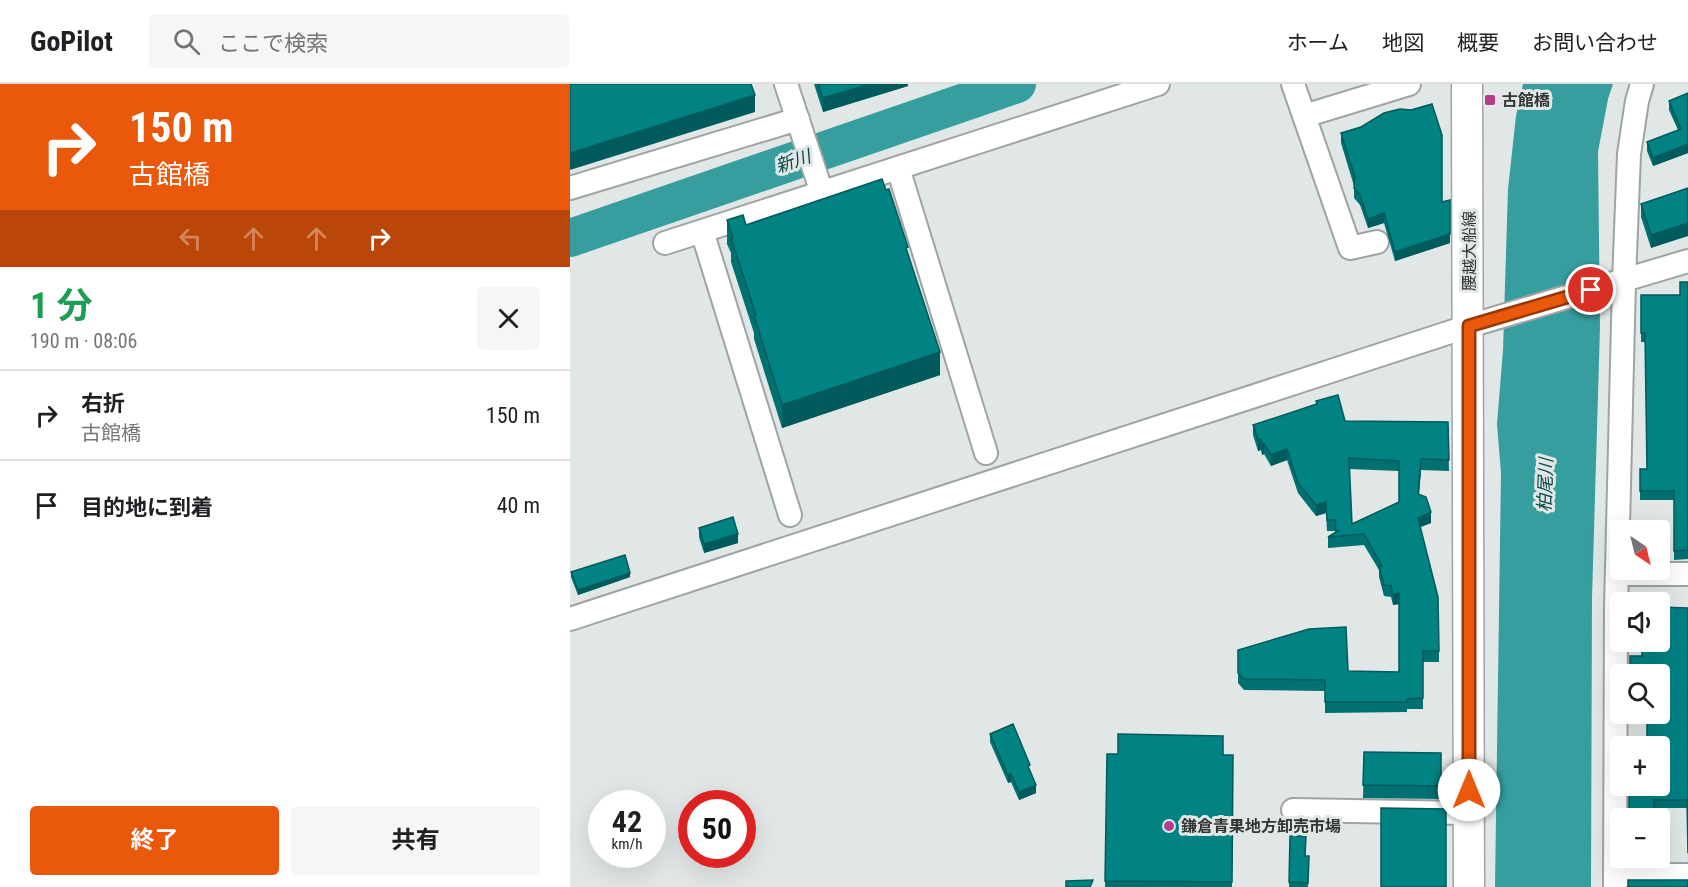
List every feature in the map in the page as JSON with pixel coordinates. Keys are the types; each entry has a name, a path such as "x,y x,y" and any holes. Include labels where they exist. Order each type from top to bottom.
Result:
{"main road":[{"name":"腰越大船線","path":"1467,84 1482,322 1469,887"}],"street":[{"path":"786,84 822,193"},
{"path":"665,243 1158,84"},
{"path":"1293,84 1350,248 1377,242"},
{"path":"1304,116 1409,84"},
{"path":"1617,520 1617,283 1629,154 1637,101 1642,84"},
{"path":"570,188 798,119"},
{"path":"898,168 986,453"},
{"path":"702,231 790,515"},
{"path":"570,619 1482,322 1688,261"},
{"path":"1670,574 1688,574"},
{"path":"1617,580 1615,881 1688,875"},
{"path":"1293,810 1469,813"}],"water":[{"name":"柏尾川","path":"1523,84 1613,84 1598,152 1600,327 1592,598 1591,887 1495,887 1501,473 1497,424 1503,350 1508,189 1516,116"}],"building":[{"path":"570,84 751,84 755,95 570,153"},
{"path":"818,84 870,84 823,98"},
{"path":"1688,93 1688,144 1653,158 1647,142 1681,129 1669,101"},
{"path":"1432,104 1442,135 1442,202 1450,200 1450,234 1395,252 1384,213 1368,219 1360,195 1354,188 1355,177 1341,133 1361,127 1384,113 1400,109 1411,110"},
{"path":"882,179 886,190 889,189 940,352 782,405 727,220 743,215 746,225"},
{"path":"1688,188 1688,223 1651,235 1641,204"},
{"path":"1680,282 1688,282 1688,550 1674,551 1674,491 1640,491 1640,469 1647,469 1645,333 1641,333 1641,295 1680,295"},
{"path":"1338,395 1345,421 1448,422 1449,460 1421,459 1418,494 1426,497 1431,512 1418,518 1438,597 1439,651 1423,651 1423,698 1407,699 1407,702 1325,702 1325,680 1244,679 1238,673 1238,650 1309,629 1346,627 1348,671 1399,672 1399,593 1393,595 1391,586 1384,585 1379,567 1382,566 1364,534 1328,537 1338,531 1336,531 1335,520 1327,520 1326,502 1316,505 1298,483 1287,449 1271,455 1262,444 1261,439 1258,440 1253,425 1317,404 1316,401","holes":["1349,458 1399,461 1399,502 1352,524"]},
{"path":"733,517 738,534 704,544 699,528"},
{"path":"625,555 630,573 578,590 571,572"},
{"path":"1670,607 1688,608 1688,853 1687,800 1654,800 1654,808 1629,808 1629,796 1670,796 1670,736 1647,736 1647,724 1670,724 1670,664 1630,664 1630,656 1642,656 1642,652 1670,652"},
{"path":"1013,724 1036,785 1019,792 1011,774 1008,775 990,734"},
{"name":"鎌倉青果地方卸売市場","path":"1118,734 1223,736 1223,755 1233,755 1232,882 1105,881 1107,754 1118,754"},
{"path":"1364,752 1441,753 1441,786 1363,785"},
{"path":"1381,808 1446,809 1446,887 1381,887"},
{"path":"1290,836 1306,836 1305,856 1309,856 1308,883 1289,882"},
{"path":"1093,880 1090,887 1066,887 1066,881"},
{"path":"1628,880 1688,880 1688,887 1628,887"}],"waterway":[{"name":"新川","path":"570,238 1017,84"}],"place":[{"name":"古館橋","path":"1490,100"},
{"name":"鎌倉青果地方卸売市場","path":"1169,826"}],"route":[{"path":"1469,790 1469,326 1591,290"}]}
